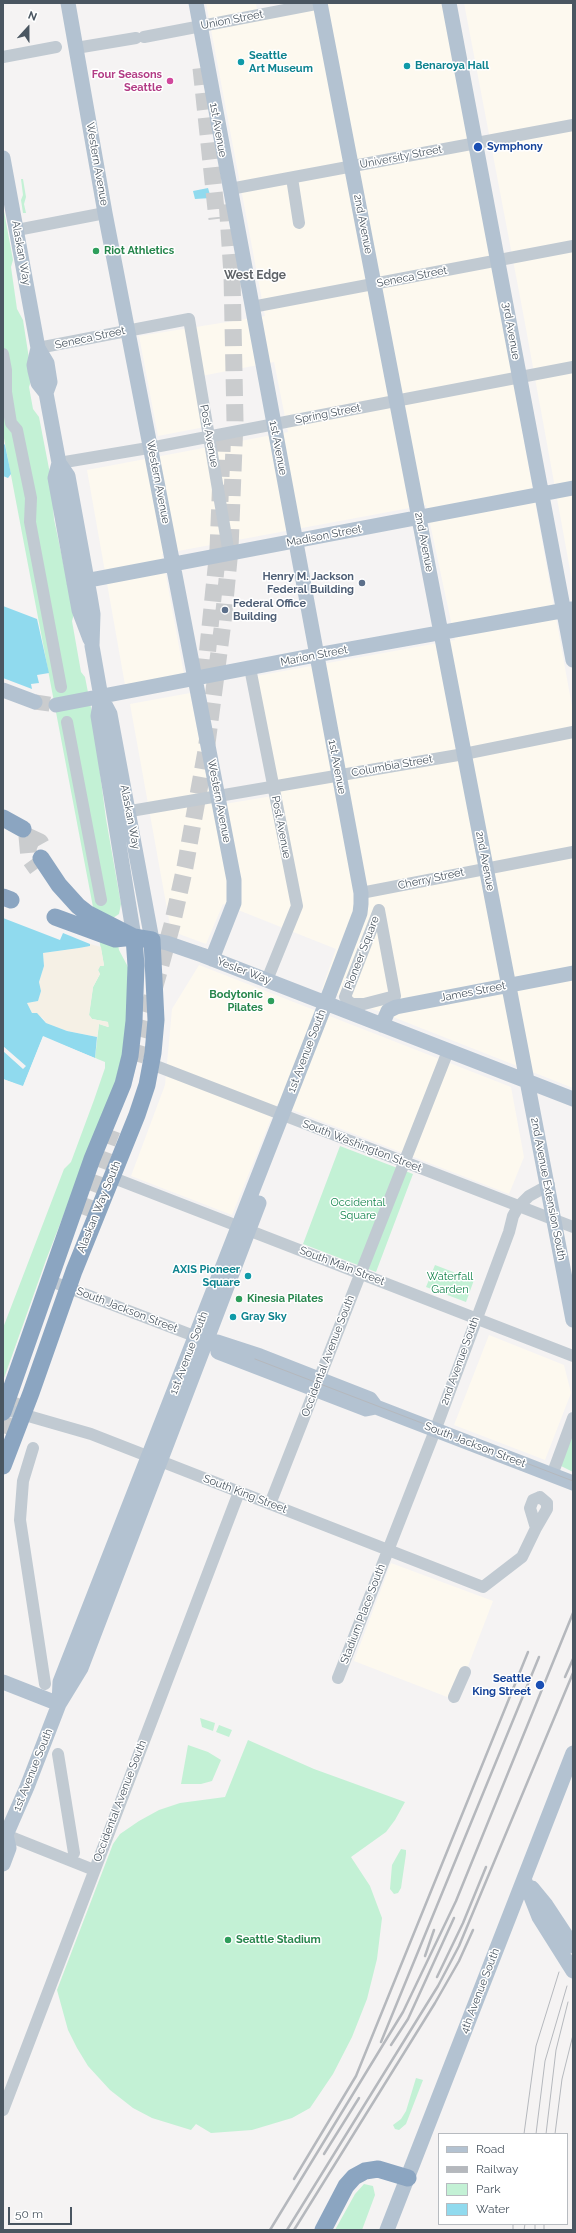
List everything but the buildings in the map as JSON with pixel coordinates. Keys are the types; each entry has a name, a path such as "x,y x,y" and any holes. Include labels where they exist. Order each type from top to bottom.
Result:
{"highway":[{"path":"3,818 23,829"},
{"path":"41,859 59,885 78,906 87,913 134,937"},
{"path":"55,917 115,939 134,937 152,940"},
{"name":"Alaskan Way South","path":"4,1410 48,1280 100,1140 123,1084 130,1056 135,1009 134,937"},
{"name":"Alaskan Way South","path":"3,1466 24,1413 67,1288 138,1110 151,1064 156,1020 152,940"},
{"path":"323,2230 346,2186 360,2173 378,2169 408,2178"}],"main road":[{"name":"Western Avenue","path":"68,3 106,213 234,880 234,903 212,959"},
{"name":"1st Avenue","path":"196,3 361,893 360,913 330,1005"},
{"name":"2nd Avenue","path":"320,3 527,1082"},
{"name":"3rd Avenue","path":"449,3 519,377 542,493 568,610 573,660"},
{"name":"Alaskan Way","path":"3,158 18,230 38,348 47,363 50,382 46,393 59,462 68,476 81,582 93,614 92,646 101,697 110,714 122,812 152,940"},
{"name":"Madison Street","path":"81,582 573,488"},
{"name":"Marion Street","path":"56,705 316,655 568,610"},
{"path":"3,690 35,702"},
{"name":"Alaskan Way","path":"122,812 117,834 134,937"},
{"name":"Yesler Way","path":"152,940 168,943 212,959 573,1099"},
{"name":"James Street","path":"382,1025 388,1011 396,1007 573,973"},
{"name":"1st Avenue South","path":"3,1864 9,1848 5,1836 59,1704 81,1668 154,1459 330,1005"},
{"name":"2nd Avenue Extension South","path":"527,1082 573,1320"},
{"name":"South Jackson Street","path":"201,1338 255,1354 317,1385 370,1399 376,1407 573,1483"},
{"path":"3,1682 59,1704"},
{"name":"4th Avenue South","path":"388,2230 573,1753"},
{"path":"524,1879 546,1905 573,1946"},
{"path":"524,1879 539,1917 573,1971"}],"street":[{"name":"Union Street","path":"76,48 320,3"},
{"path":"3,57 56,47"},
{"name":"University Street","path":"230,189 573,125"},
{"path":"292,178 299,223"},
{"path":"18,230 106,213"},
{"name":"Seneca Street","path":"252,307 573,246"},
{"name":"Seneca Street","path":"38,348 189,319"},
{"name":"Post Avenue","path":"189,319 229,554"},
{"path":"3,354 8,408 11,423 17,430 31,498 30,522 61,687"},
{"name":"Spring Street","path":"59,462 151,448 573,366"},
{"name":"Post Avenue","path":"250,668 297,906 269,975 268,981"},
{"path":"67,722 101,900"},
{"name":"Columbia Street","path":"122,812 464,754 573,732"},
{"name":"Cherry Street","path":"361,893 573,852"},
{"name":"Pioneer Square","path":"379,910 395,996 364,1004 353,1004 348,1002 345,997 379,910"},
{"name":"Occidental Avenue South","path":"270,1504 448,1051"},
{"name":"South Washington Street","path":"151,1064 573,1227"},
{"name":"South Main Street","path":"111,1177 573,1356"},
{"name":"2nd Avenue South","path":"387,1550 436,1430 518,1207 535,1191 548,1185"},
{"name":"South Jackson Street","path":"48,1280 201,1338"},
{"name":"South King Street","path":"4,1410 24,1413 91,1434 483,1587 522,1557 536,1528"},
{"path":"552,1475 573,1418"},
{"path":"33,1448 23,1481 20,1520 45,1684"},
{"name":"Occidental Avenue South","path":"3,2110 239,1492"},
{"name":"Stadium Place South","path":"338,1678 387,1550"},
{"path":"454,1697 464,1672"},
{"path":"58,1754 74,1853"},
{"path":"5,1836 94,1870"}],"shaded area":[{"path":"206,3 256,3 257,10 293,3 445,3 573,712 573,1088 322,989 336,949 223,904 206,944 171,931 130,704 190,693 212,806 279,795 256,676 455,640 426,505 162,554 184,674 125,685 87,470 288,432 274,362 196,377 205,427 158,436 139,336 265,316"},
{"path":"464,3 573,3 573,586 524,318"},
{"path":"199,965 511,1087 524,1157 509,1194 277,1104 232,1215 131,1176 165,1085 172,1009"},
{"path":"489,1335 564,1365 571,1393 545,1460 454,1425"},
{"path":"391,1563 493,1601 455,1700 354,1661"}],"green space":[{"path":"21,179 23,179 26,197 24,204 26,213 23,213 21,200 23,195"},
{"path":"3,206 13,260 11,267 17,309 23,320 32,378 29,387 33,409 39,417 51,479 54,519 74,614 72,621 81,672 85,677 93,718 106,819 121,904 119,914 113,918 119,950 128,967 126,1040 115,1083 46,1260 3,1381 3,1328 64,1169 71,1162 105,1068 105,1062 95,1058 99,1024 108,1027 108,1022 92,1019 89,1015 93,987 100,974 98,970 100,966 104,965 3,433"},
{"name":"Occidental Square","path":"340,1146 413,1174 376,1272 303,1244"},
{"name":"Waterfall Garden","path":"435,1265 474,1280 466,1302 426,1287"},
{"path":"573,1432 573,1472 561,1466"},
{"path":"200,1718 215,1723 213,1731 202,1727"},
{"path":"219,1725 232,1730 229,1737 216,1732"},
{"name":"Seattle Stadium","path":"248,1740 314,1769 405,1802 386,1832 351,1857 370,1886 382,1918 377,1959 367,1999 352,2037 333,2074 310,2108 292,2118 252,2130 211,2133 196,2124 191,2130 152,2118 133,2108 110,2090 88,2066 77,2048 68,2030 57,1990 113,1844 120,1834 159,1810 180,1803 225,1797"},
{"path":"188,1745 208,1752 221,1760 212,1781 201,1784 181,1784"},
{"path":"401,1849 406,1850 406,1854 401,1888 398,1893 394,1894 390,1889 392,1865"},
{"path":"416,2078 423,2080 406,2124 399,2130 395,2129 393,2125 401,2119 406,2111"},
{"path":"364,2184 373,2186 375,2195 362,2230 335,2230 355,2194"}],"sand":[{"path":"90,944 101,947 104,966 100,966 98,970 100,974 93,987 89,1015 92,1019 108,1022 109,1027 99,1024 97,1037 67,1031 46,1023 43,1018 32,1013 27,1003 38,1001 41,991 39,982 44,966 43,953 90,946"}],"water":[{"path":"208,188 211,198 195,199 193,191"},
{"path":"3,443 5,445 11,474 8,478 3,476"},
{"path":"3,606 37,619 49,673 37,675 39,683 31,684 32,689 3,678"},
{"path":"3,918 60,940 63,933 90,944 90,946 43,953 44,966 39,982 41,991 38,1001 27,1003 32,1013 37,1013 46,1023 67,1031 97,1037 95,1058 43,1037 23,1087 3,1079"}],"pier":[{"path":"43,1036 97,1059 94,1060 44,1039 25,1088 3,1081 3,1079 23,1086"},
{"path":"3,1046 26,1066 23,1069 3,1051"}],"tunnel":[{"path":"201,68 217,219"},
{"path":"134,1061 172,925 185,867 206,751 223,622 230,549 235,421 232,275 227,200"},
{"path":"205,676 218,549 223,427"},
{"path":"35,702 56,705"},
{"path":"27,836 29,858 37,869"},
{"path":"27,836 40,842 45,851"},
{"path":"81,1214 112,1130"},
{"path":"3,1433 16,1397"}],"tram line":[{"path":"255,1359 573,1481"},
{"path":"524,2133 536,2046 559,1972"},
{"path":"536,2133 545,2061 567,1986"},
{"path":"546,2133 556,2050 568,2002"},
{"path":"555,2133 562,2079 573,2035"},
{"path":"513,2225 513,2230"},
{"path":"524,2230 525,2225"},
{"path":"535,2225 535,2230"},
{"path":"544,2225 544,2230"}],"railway":[{"path":"270,2230 403,2012 456,1901 573,1613"},
{"path":"294,2179 356,2076 528,1652"},
{"path":"381,2042 539,1657"},
{"path":"565,1677 573,1659"},
{"path":"287,2230 438,1986 459,1946 573,1673"},
{"path":"437,1977 463,1923 486,1867"},
{"path":"391,2045 408,2019 454,1918"},
{"path":"425,1956 434,1930"},
{"path":"294,2230 435,2003 459,1961 473,1930"},
{"path":"324,2154 359,2098"}],"place":[{"name":"Seattle Art Museum","path":"241,62"},
{"name":"Benaroya Hall","path":"407,66"},
{"name":"Four Seasons Seattle","path":"170,81"},
{"name":"Symphony","path":"478,147"},
{"name":"Riot Athletics","path":"96,251"},
{"name":"Henry M. Jackson Federal Building","path":"362,583"},
{"name":"Federal Office Building","path":"225,610"},
{"name":"Bodytonic Pilates","path":"271,1001"},
{"name":"AXIS Pioneer Square","path":"248,1276"},
{"name":"Kinesia Pilates","path":"239,1299"},
{"name":"Gray Sky","path":"233,1317"},
{"name":"Seattle King Street","path":"540,1685"},
{"name":"Seattle Stadium","path":"228,1940"}],"district":[{"name":"West Edge","path":"255,275"}]}
